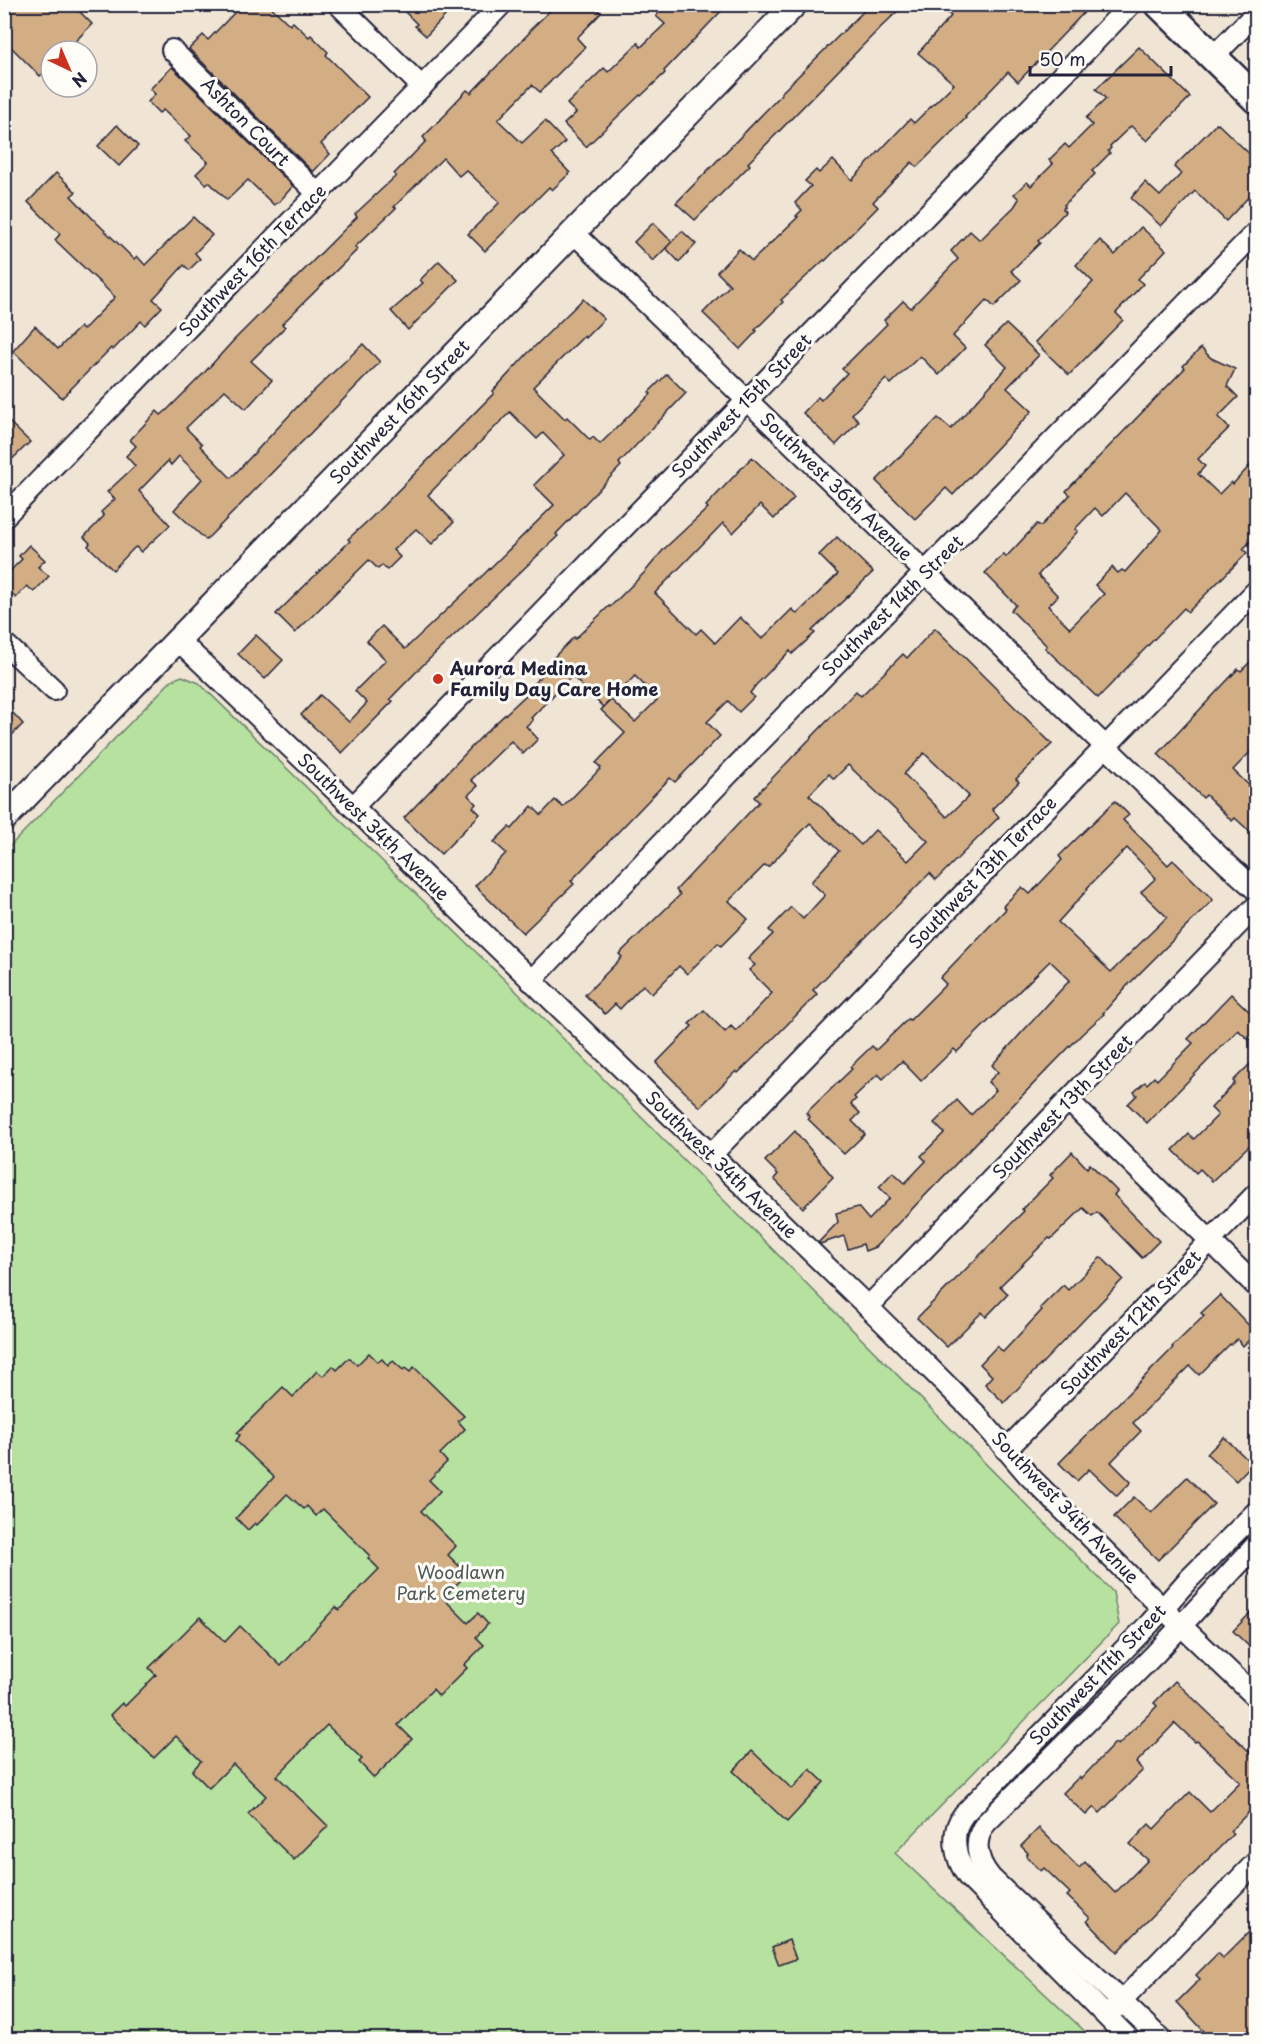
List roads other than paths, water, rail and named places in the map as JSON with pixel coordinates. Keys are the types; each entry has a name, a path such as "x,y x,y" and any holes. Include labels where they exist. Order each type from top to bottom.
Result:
{"main road":[{"path":"1158,4 1257,99"}],"street":[{"path":"338,4 422,87"},
{"name":"Southwest 16th Terrace","path":"4,517 502,4"},
{"name":"Southwest 16th Street","path":"4,819 795,4"},
{"name":"Southwest 15th Street","path":"353,807 1131,4"},
{"path":"1213,57 1257,13"},
{"name":"Ashton Court","path":"172,50 318,194"},
{"name":"Southwest 36th Avenue","path":"574,232 925,574 1226,863 1257,890"},
{"name":"Southwest 14th Street","path":"531,981 1257,232"},
{"name":"Southwest 13th Terrace","path":"711,1155 1257,591"},
{"name":"Southwest 34th Avenue","path":"179,641 868,1307 975,1413 1038,1484 1257,1697"},
{"path":"4,643 54,690"},
{"name":"Southwest 13th Street","path":"868,1307 1257,906"},
{"path":"1069,1101 1257,1286"},
{"name":"Southwest 12th Street","path":"1006,1450 1257,1194"},
{"name":"Southwest 11th Street","path":"956,1846 956,1828 964,1814 1257,1512"},
{"name":"Southwest 11th Street","path":"977,1845 978,1837 986,1823 1155,1654 1257,1545"},
{"path":"1130,2040 968,1877 960,1862 956,1846 977,1845 982,1866 991,1878 1162,2040"},
{"path":"1107,2016 1257,1862"}],"place":[{"name":"Aurora Medina Family Day Care Home","path":"438,679"}],"park label":[{"name":"Woodlawn Park Cemetery","path":"461,1583"}]}
